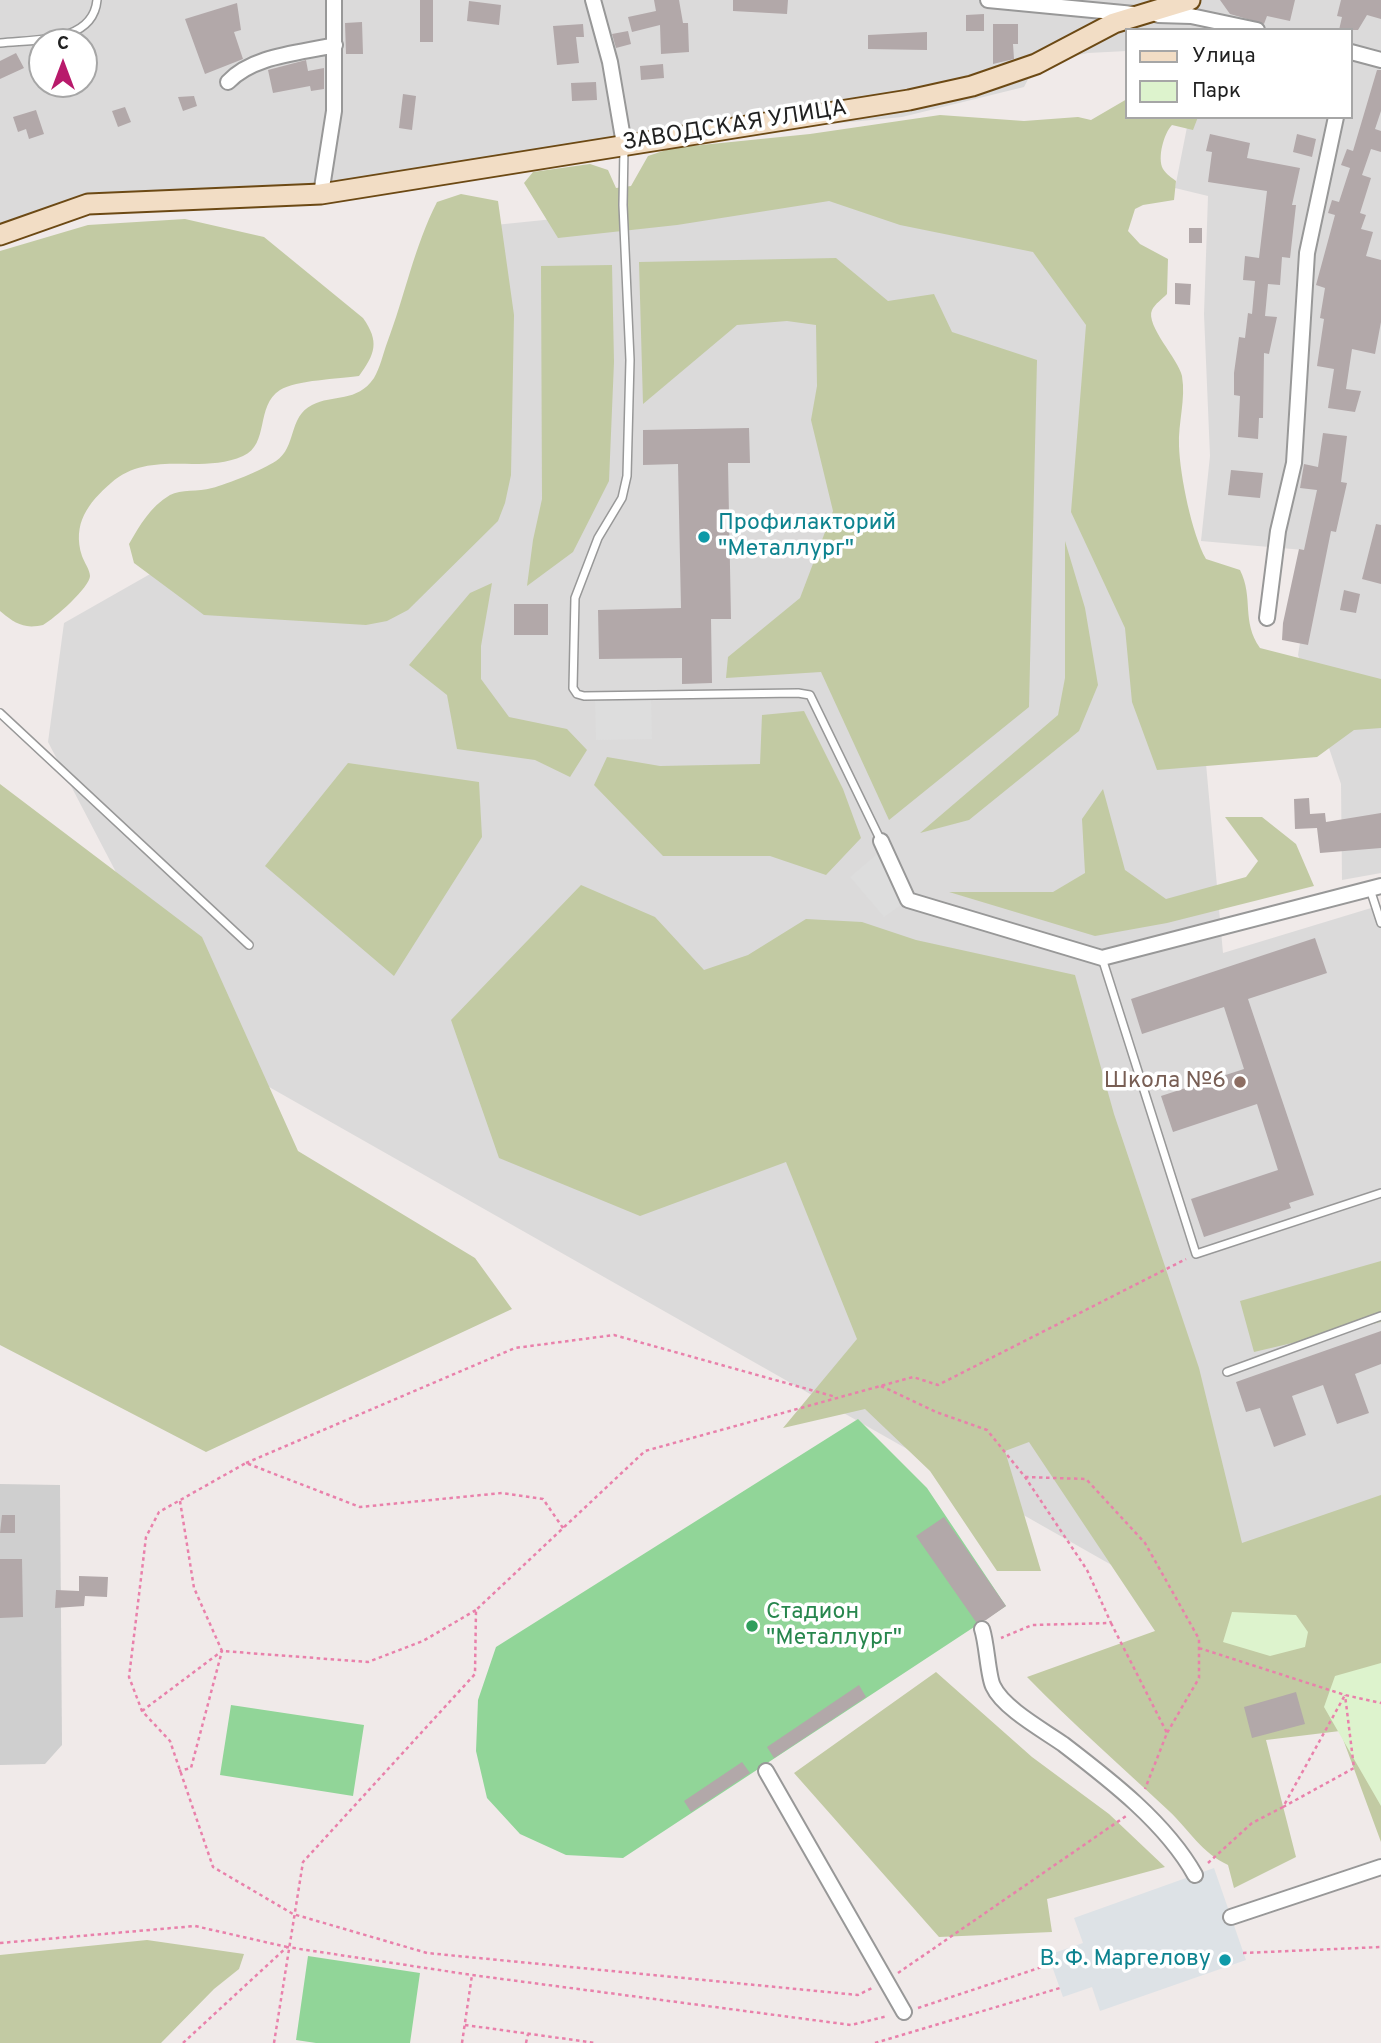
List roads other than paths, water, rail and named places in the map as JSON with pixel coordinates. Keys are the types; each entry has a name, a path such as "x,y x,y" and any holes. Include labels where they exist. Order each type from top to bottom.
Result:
{"street":[{"path":"320,194 334,111 334,0"},
{"path":"593,0 610,62 624,144"},
{"name":"ЗАВОДСКАЯ УЛИЦА","path":"988,0 1137,14"},
{"name":"ЗАВОДСКАЯ УЛИЦА","path":"0,235 88,204 320,194 909,100 972,86 1036,64 1137,14 1190,0"},
{"path":"1137,14 1191,16 1248,28"},
{"path":"229,82 240,71 261,62 335,45"},
{"path":"1353,53 1381,60"},
{"path":"1267,618 1279,531 1294,463 1307,254 1336,119"},
{"path":"881,841 908,900 1102,958 1375,887"},
{"path":"982,1629 993,1686 1015,1710 1073,1752 1138,1808 1181,1851 1195,1875"},
{"path":"766,1771 904,2012"},
{"path":"1231,1917 1381,1867"}],"lane":[{"path":"0,43 71,34 85,27 93,18 97,0"},
{"path":"624,144 623,205 630,360 627,475 622,498 598,538 575,598 573,688 577,694 584,696 798,692 810,695 881,841"},
{"path":"0,713 249,945"},
{"path":"1375,887 1381,923"},
{"path":"1102,958 1196,1254 1381,1193"},
{"path":"1227,1372 1381,1316"}],"place":[{"name":"Профилакторий \"Металлург\"","path":"704,537"},
{"name":"Школа №6","path":"1240,1082"},
{"name":"Стадион \"Металлург\"","path":"752,1626"},
{"name":"В. Ф. Маргелову","path":"1225,1960"}]}
